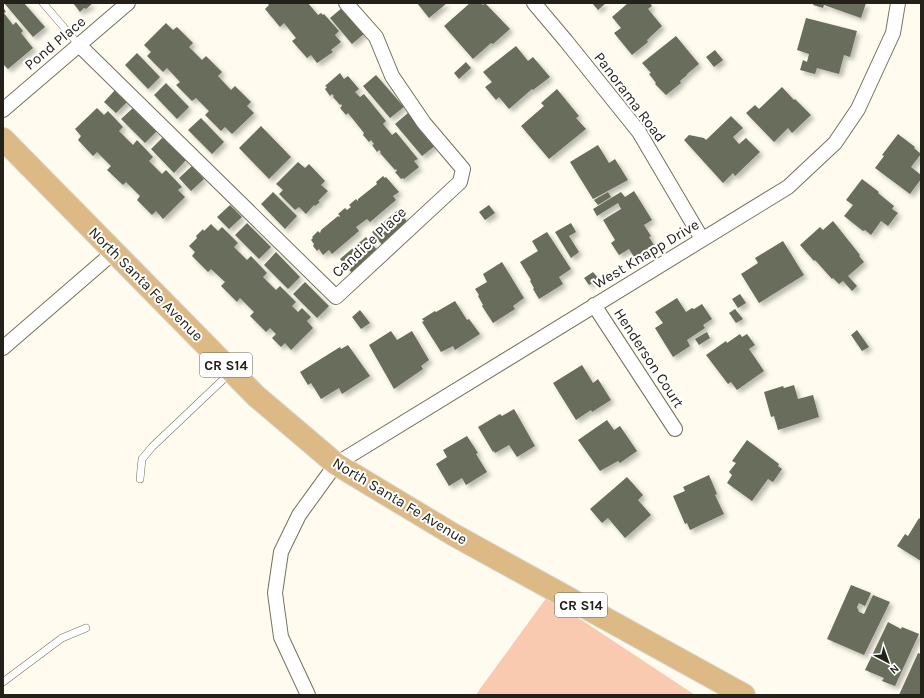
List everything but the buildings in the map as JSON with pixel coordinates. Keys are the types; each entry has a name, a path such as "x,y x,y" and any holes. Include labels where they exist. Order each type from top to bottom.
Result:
{"main road":[{"name":"North Santa Fe Avenue","path":"3,139 256,396 336,464 454,536 744,695"}],"street":[{"name":"Pond Place","path":"3,110 128,3"},
{"name":"Candice Place","path":"79,44 336,297 460,182 463,169 424,123 392,76 376,37 346,3"},
{"name":"Panorama Road","path":"534,3 639,132 702,239"},
{"name":"West Knapp Drive","path":"336,464 788,187 835,143 858,109 893,33 898,3"},
{"path":"3,348 114,252"},
{"name":"Henderson Court","path":"594,305 675,429"},
{"path":"308,695 281,637 275,593 281,552 299,516 336,464"}],"lane":[{"path":"43,3 79,44"},
{"path":"140,479 142,459 152,447 232,371"},
{"path":"3,682 62,638 86,628"}],"shaded area":[{"path":"547,597 695,695 478,695 477,693"}]}
